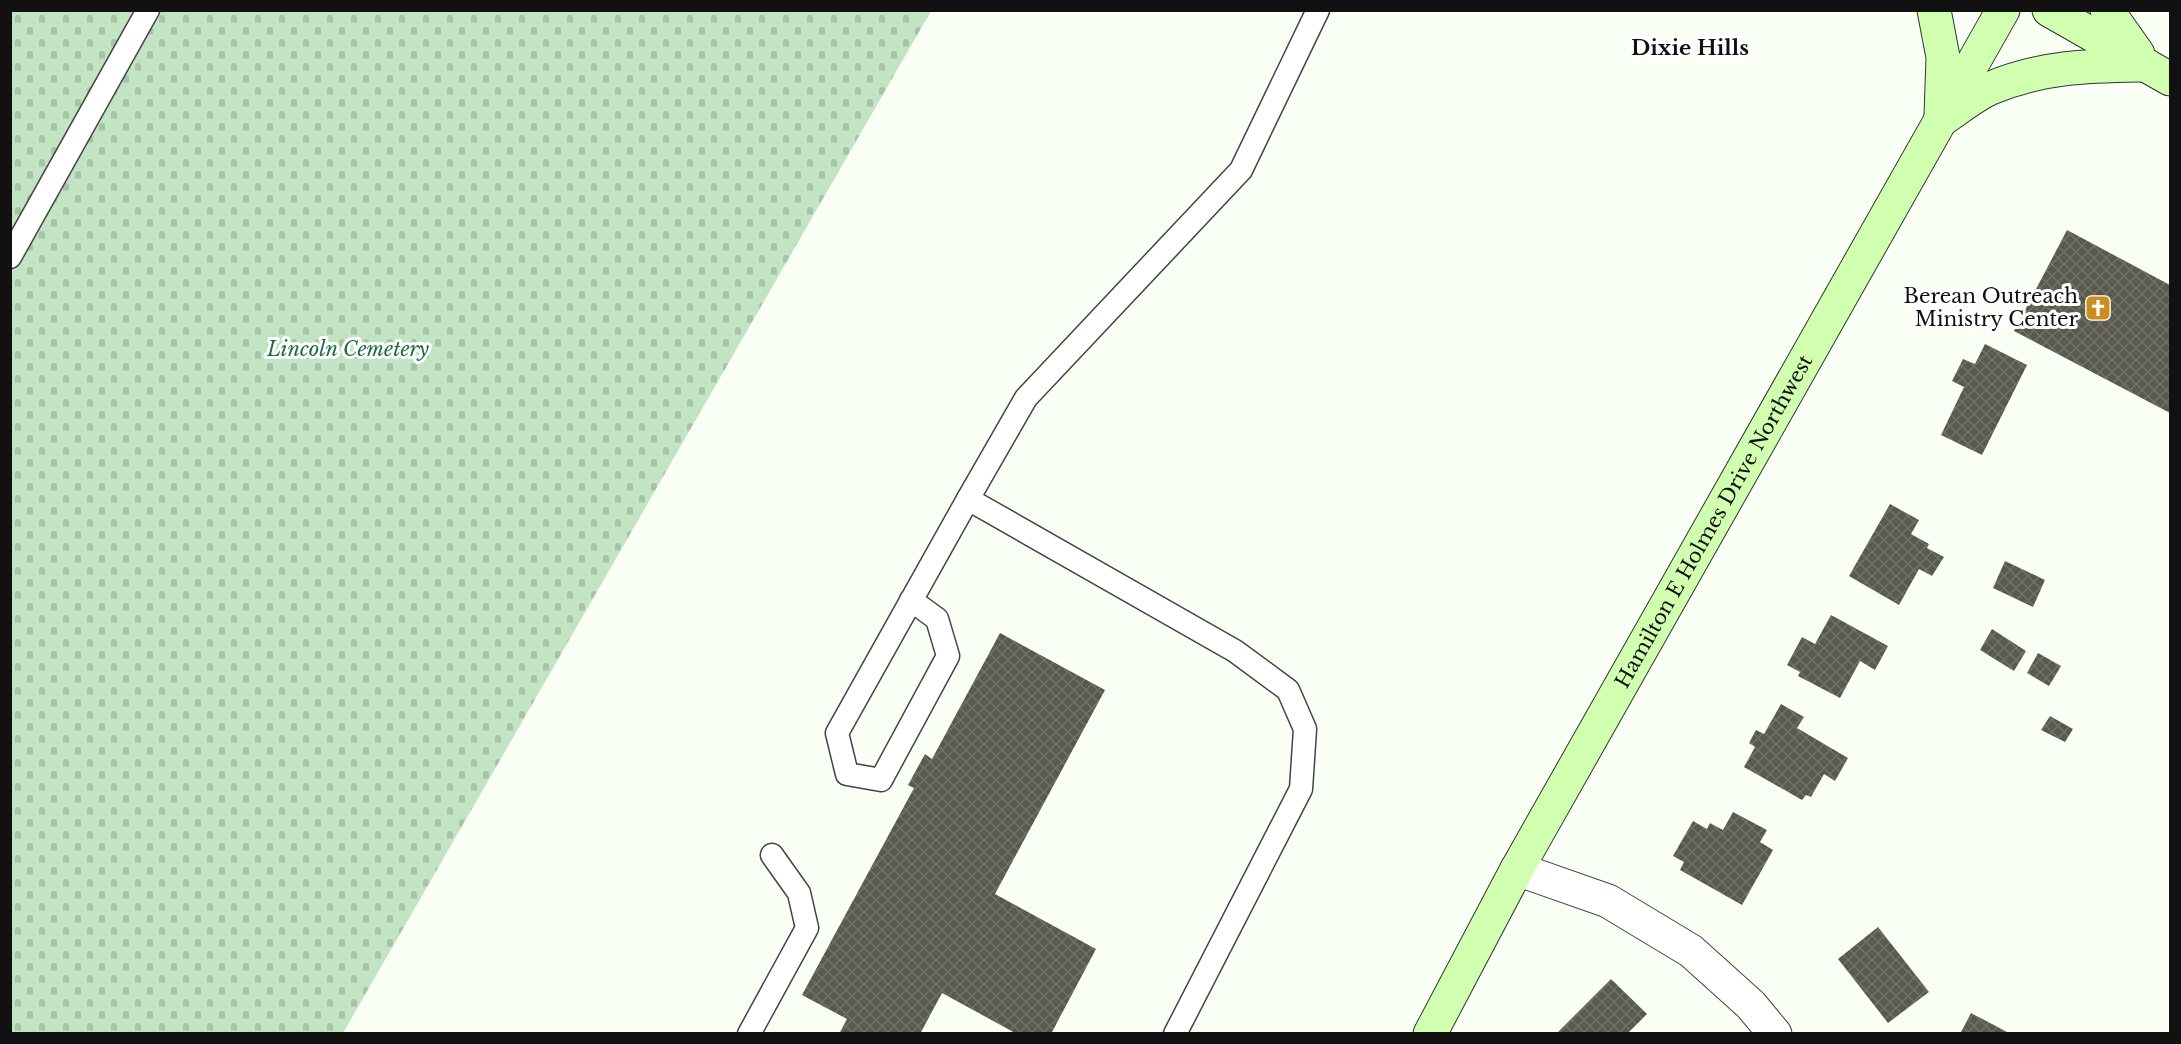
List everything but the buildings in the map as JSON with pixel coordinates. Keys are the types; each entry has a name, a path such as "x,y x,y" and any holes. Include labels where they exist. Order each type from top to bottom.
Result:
{"main road":[{"path":"1934,10 1943,57 1941,120"},
{"name":"Hamilton E Holmes Drive Northwest","path":"1430,1034 1517,869 2003,10"},
{"path":"2049,10 2158,72"},
{"path":"2107,10 2158,72"},
{"path":"1941,120 1989,89 2024,76 2080,66 2158,72"}],"street":[{"path":"1517,869 1608,901 1691,951 1752,1005 1775,1034"}],"lane":[{"path":"10,257 148,10"},
{"path":"912,600 937,619 948,656 881,780 847,774 837,734 968,499 1026,398 1241,170 1318,10"},
{"path":"968,499 1235,651 1288,690 1305,729 1301,789 1175,1034"},
{"path":"749,1034 807,928 799,893 772,855"}],"green space":[{"name":"Lincoln Cemetery","path":"10,11 931,11 343,1033 11,1033"}],"place":[{"name":"Berean Outreach Ministry Center","path":"2098,308"}],"district":[{"name":"Dixie Hills","path":"1690,48"}]}
